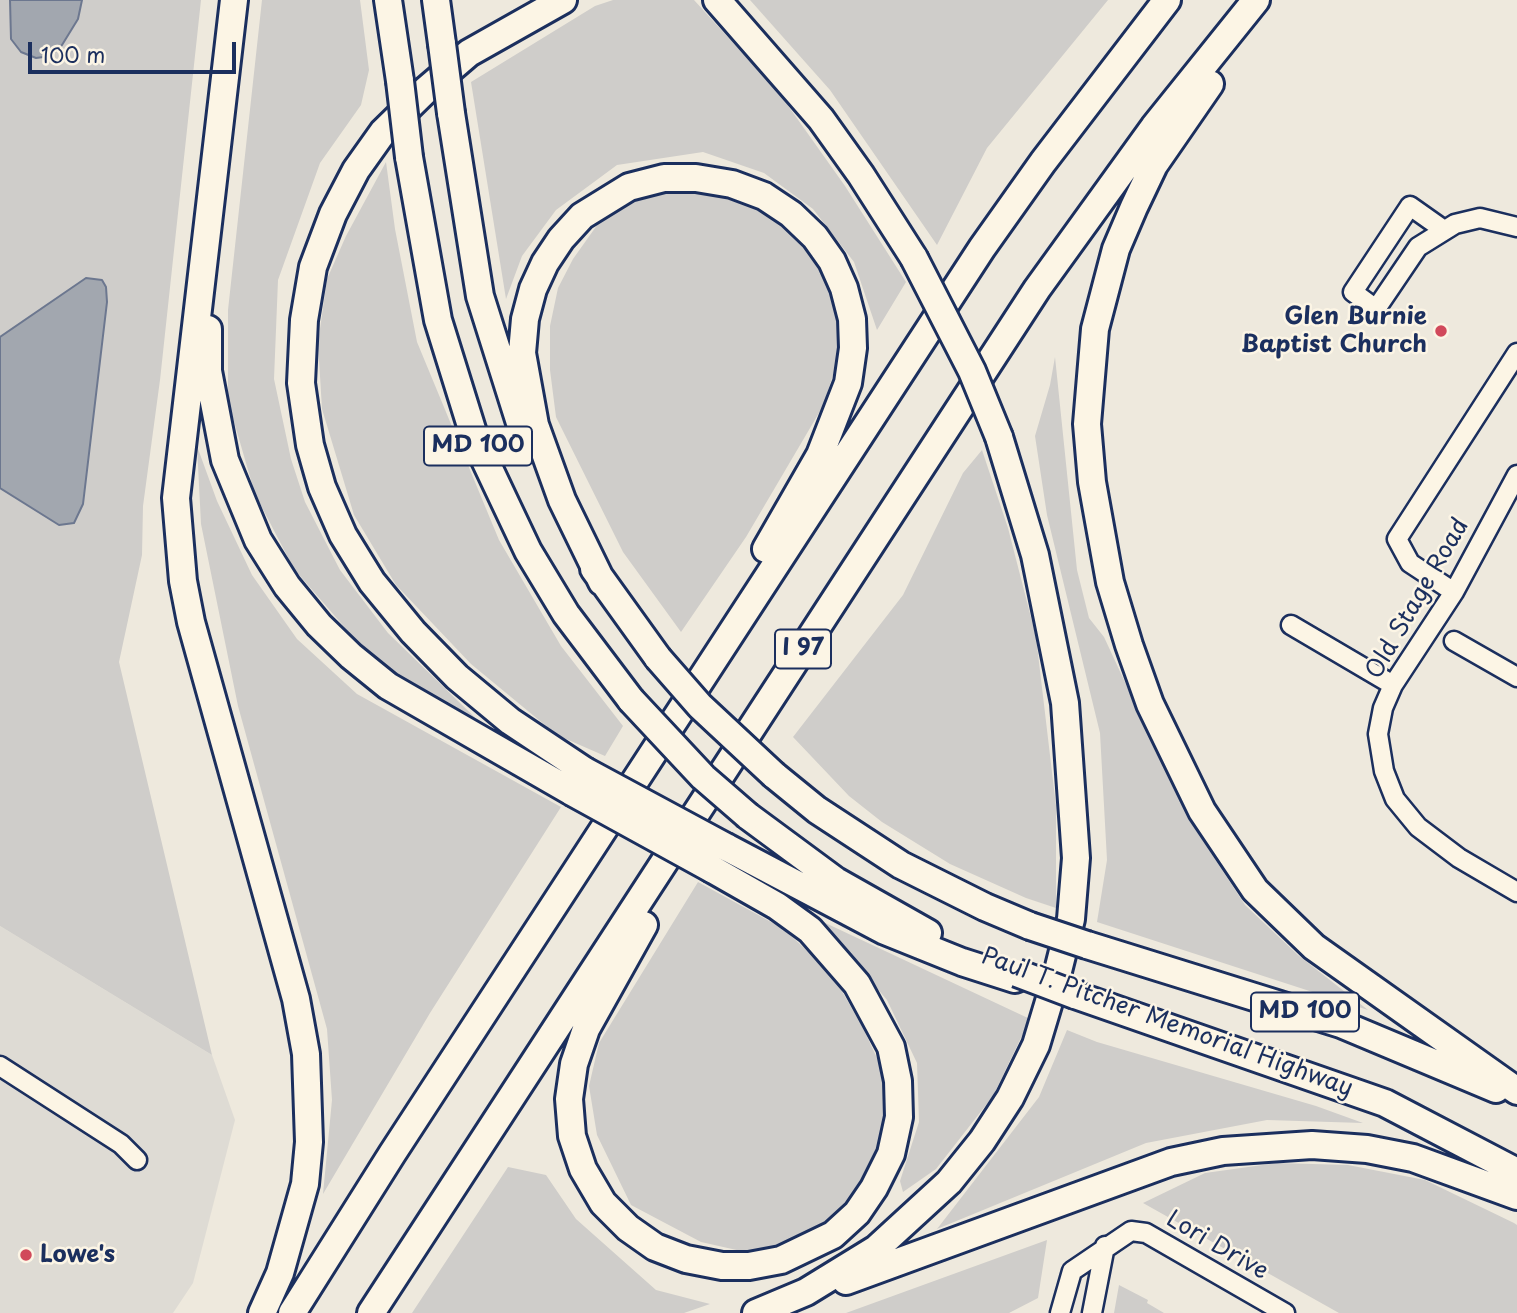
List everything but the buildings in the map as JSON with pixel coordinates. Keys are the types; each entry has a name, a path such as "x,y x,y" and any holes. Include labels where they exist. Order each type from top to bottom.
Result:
{"highway":[{"path":"234,0 179,453 176,498 183,581 191,622 296,999 306,1054 309,1142 305,1184 280,1273 262,1313"},
{"name":"Paul T. Pitcher Memorial Highway","path":"388,0 409,157 438,320 475,439 528,551 566,614 631,700 703,777 793,852 880,907 1016,976 1385,1103 1517,1172"},
{"name":"Paul T. Pitcher Memorial Highway","path":"436,0 470,245 494,348 516,415 564,521 602,582 658,658 700,706 774,775 817,810 891,859 985,908 1087,945 1341,1024 1409,1050 1517,1098"},
{"path":"563,0 469,53 383,132 356,170 333,214 313,267 304,320 302,383 310,445 322,486 343,535 372,582 413,632 457,677 578,781 712,869 810,930 835,957 876,1014 891,1047 898,1081 899,1116 891,1154 874,1188 857,1213 833,1235 781,1260 749,1266 686,1259 656,1247 628,1228 603,1203 583,1169 572,1136 569,1099 573,1064 586,1029 605,992 815,630"},
{"path":"718,0 821,119 861,175 914,258 967,360 999,437 1035,555 1065,703 1076,858 1071,919 1036,1045 1010,1098 982,1141 949,1182 876,1248 806,1292 757,1313"},
{"name":"I 97","path":"292,1313 982,248 1042,162 1167,0"},
{"name":"I 97","path":"371,1313 1052,268 1154,127 1256,0"},
{"path":"1270,0 1154,165 1116,249 1104,292 1095,329 1087,424 1091,482 1110,582 1150,705 1202,811 1255,890 1314,947 1517,1091"},
{"path":"221,121 208,317 208,371 225,460 258,540 287,586 319,625 351,656 410,699 578,781 726,846 885,932 1016,976"},
{"path":"542,925 814,466 837,416 848,383 853,348 852,320 836,270 816,237 791,214 764,196 732,184 696,178 664,178 629,187 582,216 561,239 533,289 522,353 535,425 562,500 602,582"},
{"path":"757,1313 1145,1171 1223,1151 1312,1145 1367,1149 1425,1162 1517,1196"}],"street":[{"path":"1444,230 1410,206 1353,292 1376,309 1418,247 1455,223 1480,218 1517,227"},
{"path":"1454,592 1410,563 1397,539 1517,352"},
{"name":"Old Stage Road","path":"1517,475 1454,592 1393,685 1383,708 1378,734 1383,768 1395,799 1418,827 1459,858 1517,892"},
{"path":"1292,625 1393,685"},
{"path":"1454,641 1517,677"},
{"path":"0,1066 121,1144 136,1160"},
{"name":"Lori Drive","path":"1060,1313 1072,1271 1105,1246 1131,1231 1146,1233 1285,1313"},
{"path":"1092,1313 1105,1246"}],"shaded area":[{"path":"0,0 201,0 160,380 143,506 142,555 119,662 212,1055 0,926"},
{"path":"10,0 82,0 78,19 62,45 51,56 36,58 21,52 11,39"},
{"path":"262,0 360,0 369,70 361,105 320,163 278,280 274,379 291,459 305,502 340,570 388,633 494,736 415,690 353,637 294,569 255,494 228,401 228,310"},
{"path":"613,0 694,0 779,93 845,186 906,282 877,330 854,262 813,209 764,173 703,152 617,165 556,210 522,256 506,299 471,82 595,6"},
{"path":"750,0 1108,0 987,148 937,245 830,90"},
{"path":"386,162 395,229 417,342 499,540 561,646 623,726 605,756 557,735 471,664 396,585 354,515 322,409 318,343 327,279 346,236"},
{"path":"682,190 715,192 775,218 819,259 838,310 843,344 823,406 746,537 681,632 623,552 556,417 550,370 550,326 558,288 573,259 600,221 624,204 652,194"},
{"path":"86,278 102,280 106,287 107,302 83,504 74,523 59,525 0,488 0,337"},
{"path":"1055,357 1077,570 1089,618 1104,637 1188,818 1245,905 1298,955 1368,1010 1097,922 1107,860 1100,733 1047,515 1035,436"},
{"path":"197,446 217,501 252,575 297,639 357,694 561,807 430,1013 323,1194 332,1100 327,1029 238,706 201,524"},
{"path":"982,450 1008,528 1036,637 1056,806 1056,908 1026,898 950,864 882,822 849,796 793,737 903,595 963,473"},
{"path":"698,882 782,928 831,972 863,1028 883,1071 887,1116 877,1153 857,1189 832,1217 801,1238 750,1253 701,1242 631,1205 597,1135 589,1086 599,1043"},
{"path":"819,920 1030,1019 993,1096 936,1169 903,1192 900,1181 919,1122 917,1063 887,1000"},
{"path":"0,926 212,1055 235,1120 193,1283 173,1313 0,1313"},
{"path":"1067,1030 1097,1042 1316,1106 1363,1123 1267,1120 1146,1143 937,1229 1039,1097"},
{"path":"1277,1163 1348,1165 1425,1180 1514,1223 1517,1225 1517,1313 1339,1313 1143,1203 1205,1173"},
{"path":"508,1167 546,1175 576,1219 656,1290 710,1304 684,1313 412,1313"},
{"path":"1047,1240 1038,1298 1009,1313 846,1313"},
{"path":"1119,1285 1148,1300 1147,1303 1164,1313 1114,1313"}],"place":[{"name":"Glen Burnie Baptist Church","path":"1441,331"},
{"name":"Lowe's","path":"26,1255"}]}
